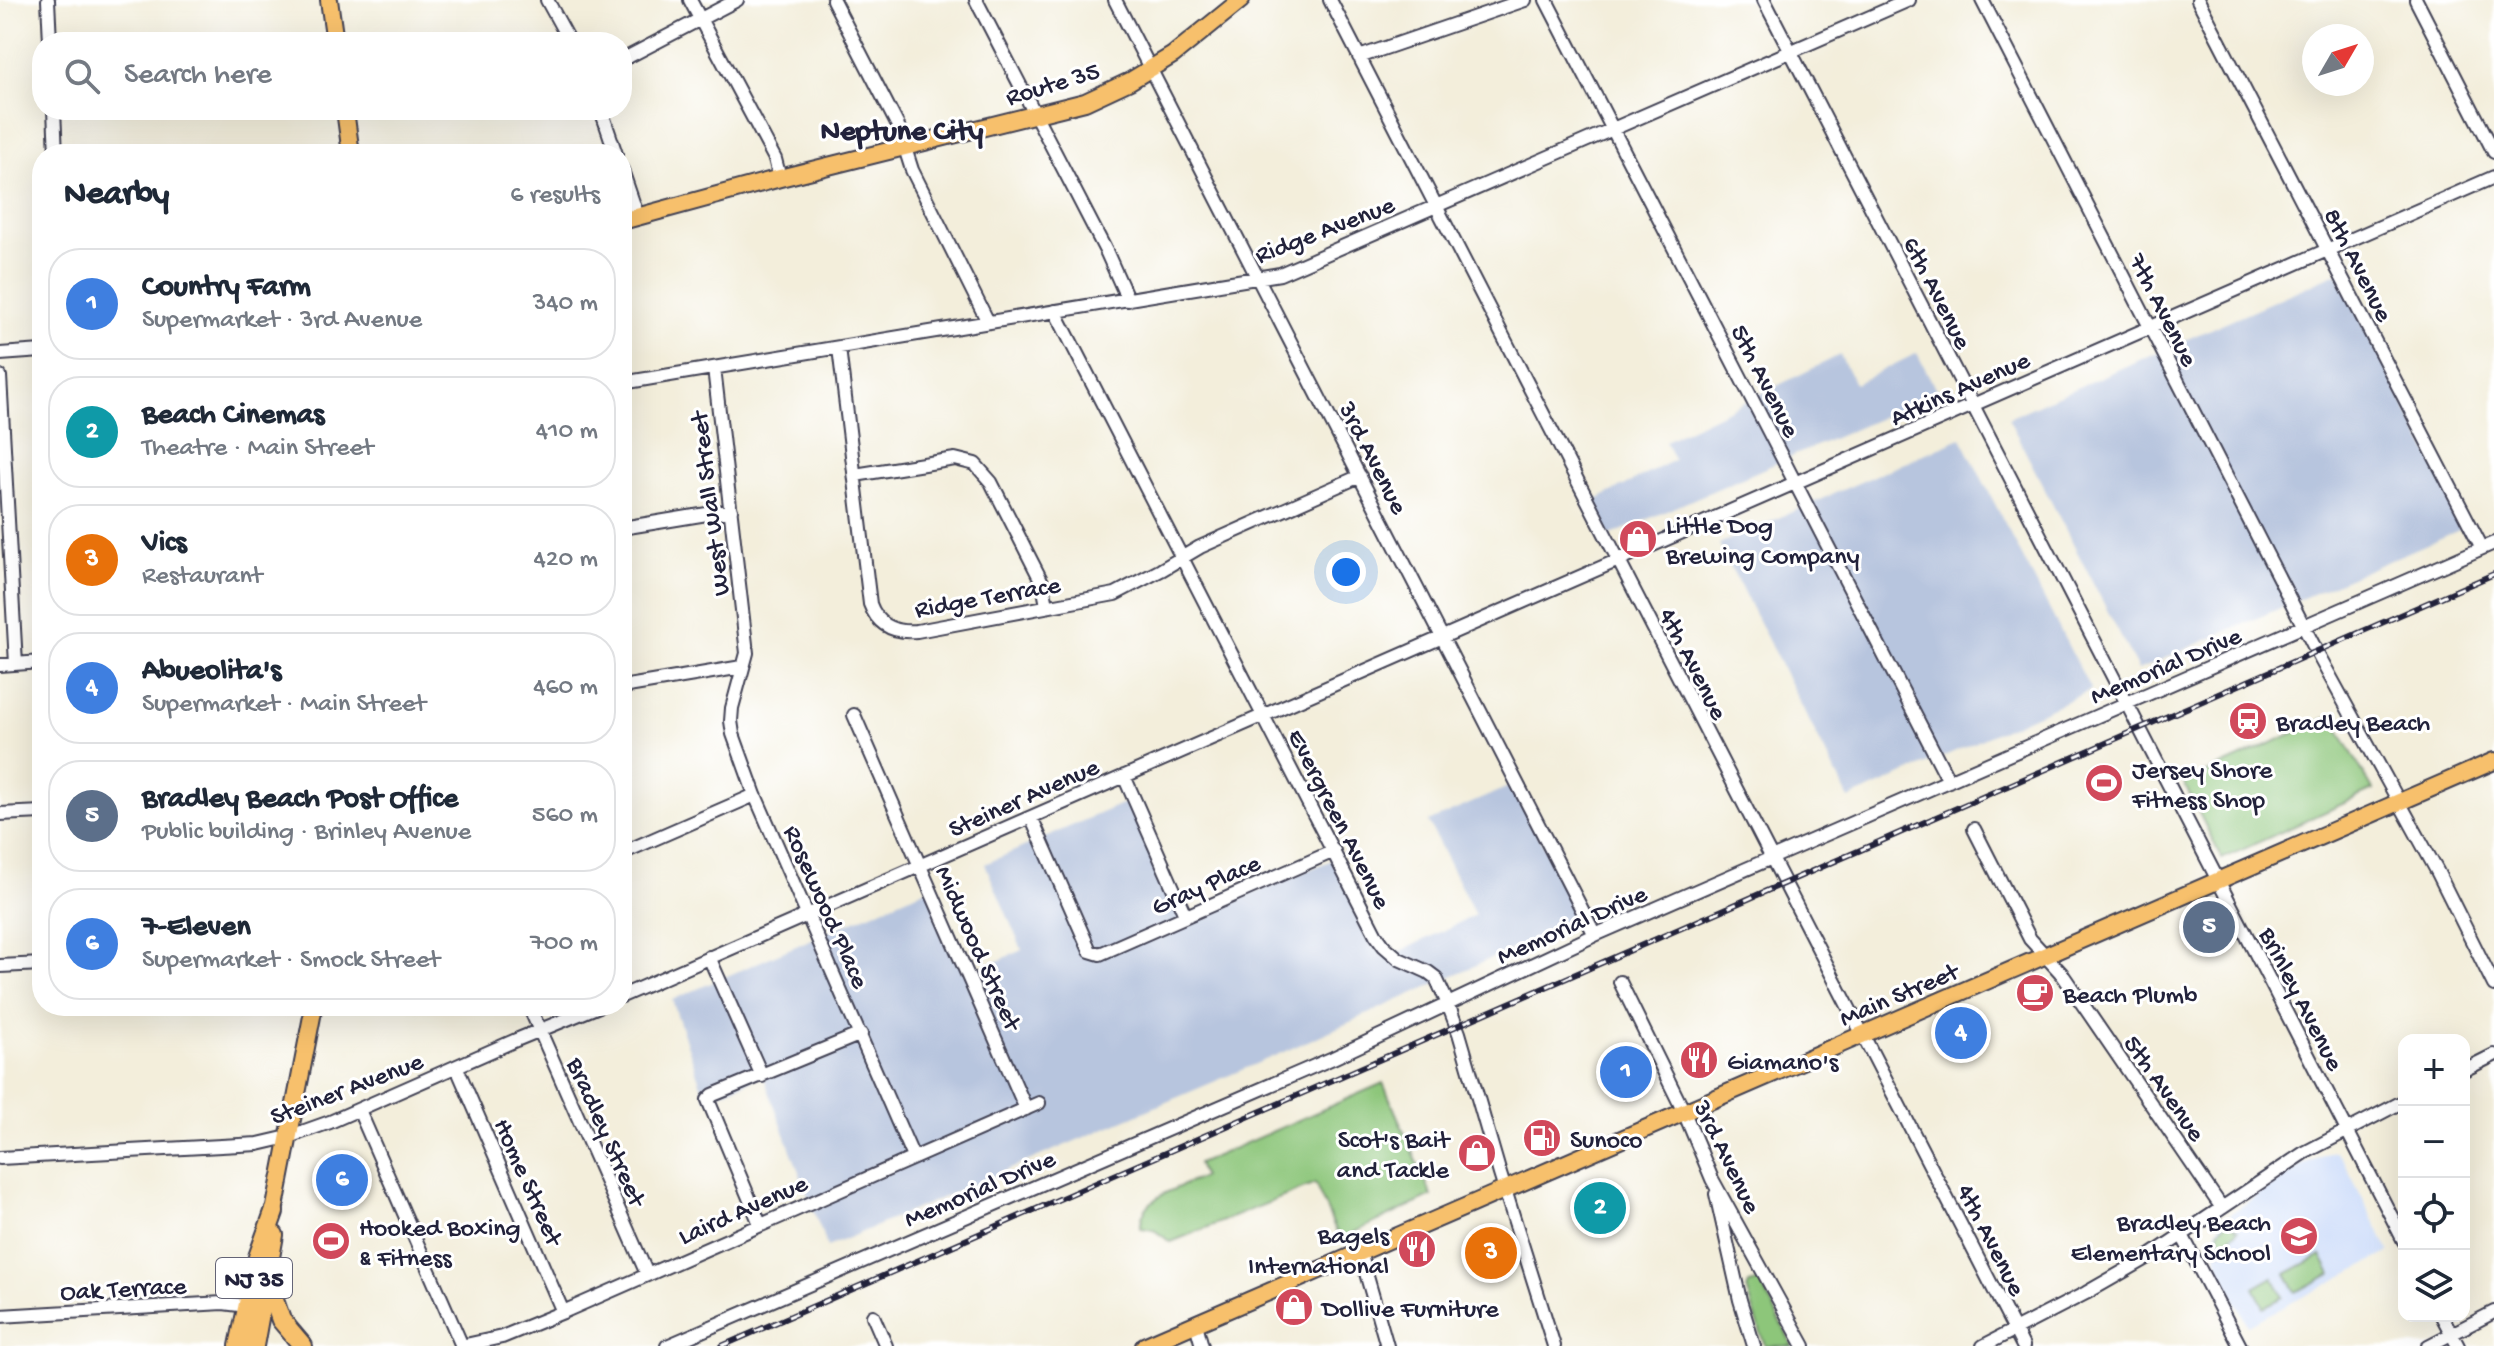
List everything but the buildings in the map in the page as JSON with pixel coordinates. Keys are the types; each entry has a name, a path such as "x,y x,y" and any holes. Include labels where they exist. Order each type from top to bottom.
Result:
{"highway":[{"name":"NJ 35","path":"254,1346 275,1232 274,1212"},
{"name":"NJ 35","path":"239,1346 258,1257 274,1212"},
{"path":"267,1282 281,1320 303,1346"}],"main road":[{"path":"329,0 334,32"},
{"name":"Route 35","path":"632,218 1085,102 1130,81 1173,55 1241,0"},
{"path":"346,120 350,144"},
{"name":"Main Street","path":"1144,1346 2494,761"},
{"name":"NJ 35","path":"274,1212 312,1016"}],"street":[{"path":"48,0 50,32"},
{"path":"547,0 565,32"},
{"path":"690,0 775,159 780,178"},
{"path":"632,55 737,0"},
{"path":"833,0 898,126 912,170 988,322"},
{"path":"976,0 1114,267 1128,300"},
{"name":"3rd Avenue","path":"1115,0 1595,935"},
{"name":"4th Avenue","path":"1330,0 2023,1346"},
{"path":"1359,57 1525,0"},
{"name":"5th Avenue","path":"1546,0 1949,781"},
{"name":"6th Avenue","path":"1764,0 2141,731"},
{"name":"Ridge Avenue","path":"632,381 1280,274 1909,0"},
{"name":"7th Avenue","path":"1982,0 2307,632 2437,871 2494,985"},
{"name":"8th Avenue","path":"2198,0 2328,250 2488,546"},
{"path":"2416,0 2494,152"},
{"path":"54,120 56,144"},
{"path":"604,120 613,144"},
{"name":"Atkins Avenue","path":"1443,637 2494,177"},
{"name":"Evergreen Avenue","path":"1055,311 1384,946 1399,959 1436,978 1459,1033 1554,1346"},
{"name":"Ridge Terrace","path":"839,348 870,604 879,620 895,630 917,631 1115,594 1200,547 1360,476"},
{"path":"0,354 32,352"},
{"name":"West Wall Street","path":"714,368 747,653 742,667"},
{"path":"0,376 16,664"},
{"path":"855,475 955,459 975,464 991,482 1043,584 1047,606"},
{"path":"632,526 731,510"},
{"name":"Memorial Drive","path":"667,1346 1305,1070 1595,935 2127,704 2307,632 2488,546"},
{"name":"Steiner Avenue","path":"632,992 1443,637"},
{"path":"0,665 32,663"},
{"path":"632,685 742,667"},
{"name":"Rosewood Place","path":"742,667 731,721 733,734 755,795 913,1157"},
{"name":"Midwood Street","path":"854,715 1026,1109"},
{"name":"Brinley Avenue","path":"2141,731 2398,1229"},
{"path":"1124,776 1185,915"},
{"path":"632,849 755,795"},
{"path":"0,814 32,812"},
{"name":"Gray Place","path":"1031,817 1090,951 1100,954 1334,851"},
{"name":"5th Avenue","path":"1974,829 2030,939 2067,981 2222,1208"},
{"path":"709,957 762,1076"},
{"path":"0,966 32,964"},
{"name":"3rd Avenue","path":"1620,982 1684,1112 1712,1179 1804,1346"},
{"name":"Bradley Street","path":"533,1016 647,1274"},
{"name":"Steiner Avenue","path":"0,1158 258,1144 288,1137 359,1110 575,1016"},
{"path":"760,1224 708,1100 713,1095 861,1034"},
{"path":"2470,1067 2494,1055"},
{"name":"Home Street","path":"457,1068 563,1312"},
{"name":"Laird Avenue","path":"462,1346 502,1337 563,1312 1039,1103"},
{"path":"1983,1346 2086,1293 2182,1235 2293,1159 2398,1104"},
{"path":"359,1110 462,1346"},
{"path":"1712,1179 1754,1346"},
{"path":"2182,1235 2240,1346"},
{"path":"1360,1252 1387,1346"},
{"name":"Oak Terrace","path":"0,1316 223,1303 247,1306"},
{"path":"2428,1346 2455,1340 2494,1312"},
{"path":"873,1316 886,1346"},
{"path":"2445,1322 2455,1340"},
{"path":"1196,1324 1202,1346"}],"shaded area":[{"path":"2337,273 2466,527 2138,670 2008,418"},
{"path":"1917,353 1938,393 1602,539 1585,506 1674,460 1665,441 1840,355 1855,384"},
{"path":"1961,438 2091,690 1849,799 1719,544"},
{"path":"1513,785 1581,918 1279,1054 827,1247 763,1075 706,1100 672,1000 929,888 967,975 1022,950 985,864 1135,798 1185,922 1332,860 1391,956 1475,915 1428,822"},
{"name":"Bradley Beach Elementary School","path":"2333,1152 2342,1158 2390,1252 2248,1325 2220,1270 2215,1242 2217,1229 2224,1218 2302,1165"}],"green space":[{"path":"2331,716 2373,790 2222,859 2184,783"},
{"path":"1383,1083 1432,1196 1340,1239 1315,1184 1171,1242 1154,1230 1141,1228 1146,1208 1153,1201 1203,1177 1198,1164"},
{"path":"2228,1221 2238,1230 2229,1238 2231,1245 2220,1251 2219,1230"},
{"path":"2321,1255 2331,1274 2296,1292 2286,1274"},
{"path":"2273,1277 2283,1297 2264,1307 2254,1288"},
{"path":"1749,1284 1761,1284 1793,1346 1765,1346 1747,1289"}],"railway":[{"path":"722,1346 2494,574"}],"place":[{"name":"Little Dog Brewing Company","path":"1638,539"},
{"name":"Bradley Beach","path":"2248,721"},
{"name":"Jersey Shore Fitness Shop","path":"2104,783"},
{"name":"Bradley Beach Post Office","path":"2209,927"},
{"name":"Beach Plumb","path":"2035,993"},
{"name":"Abueolita's","path":"1961,1033"},
{"name":"Giamano's","path":"1699,1060"},
{"name":"Country Farm","path":"1626,1072"},
{"name":"Sunoco","path":"1542,1138"},
{"name":"Scot's Bait and Tackle","path":"1477,1153"},
{"name":"7-Eleven","path":"342,1180"},
{"name":"Beach Cinemas","path":"1600,1208"},
{"name":"Bradley Beach Elementary School","path":"2299,1236"},
{"name":"Hooked Boxing & Fitness","path":"331,1241"},
{"name":"Bagels International","path":"1417,1249"},
{"name":"Vics","path":"1491,1253"},
{"name":"Dollive Furniture","path":"1294,1307"}],"district":[{"name":"Neptune City","path":"902,129"}]}
